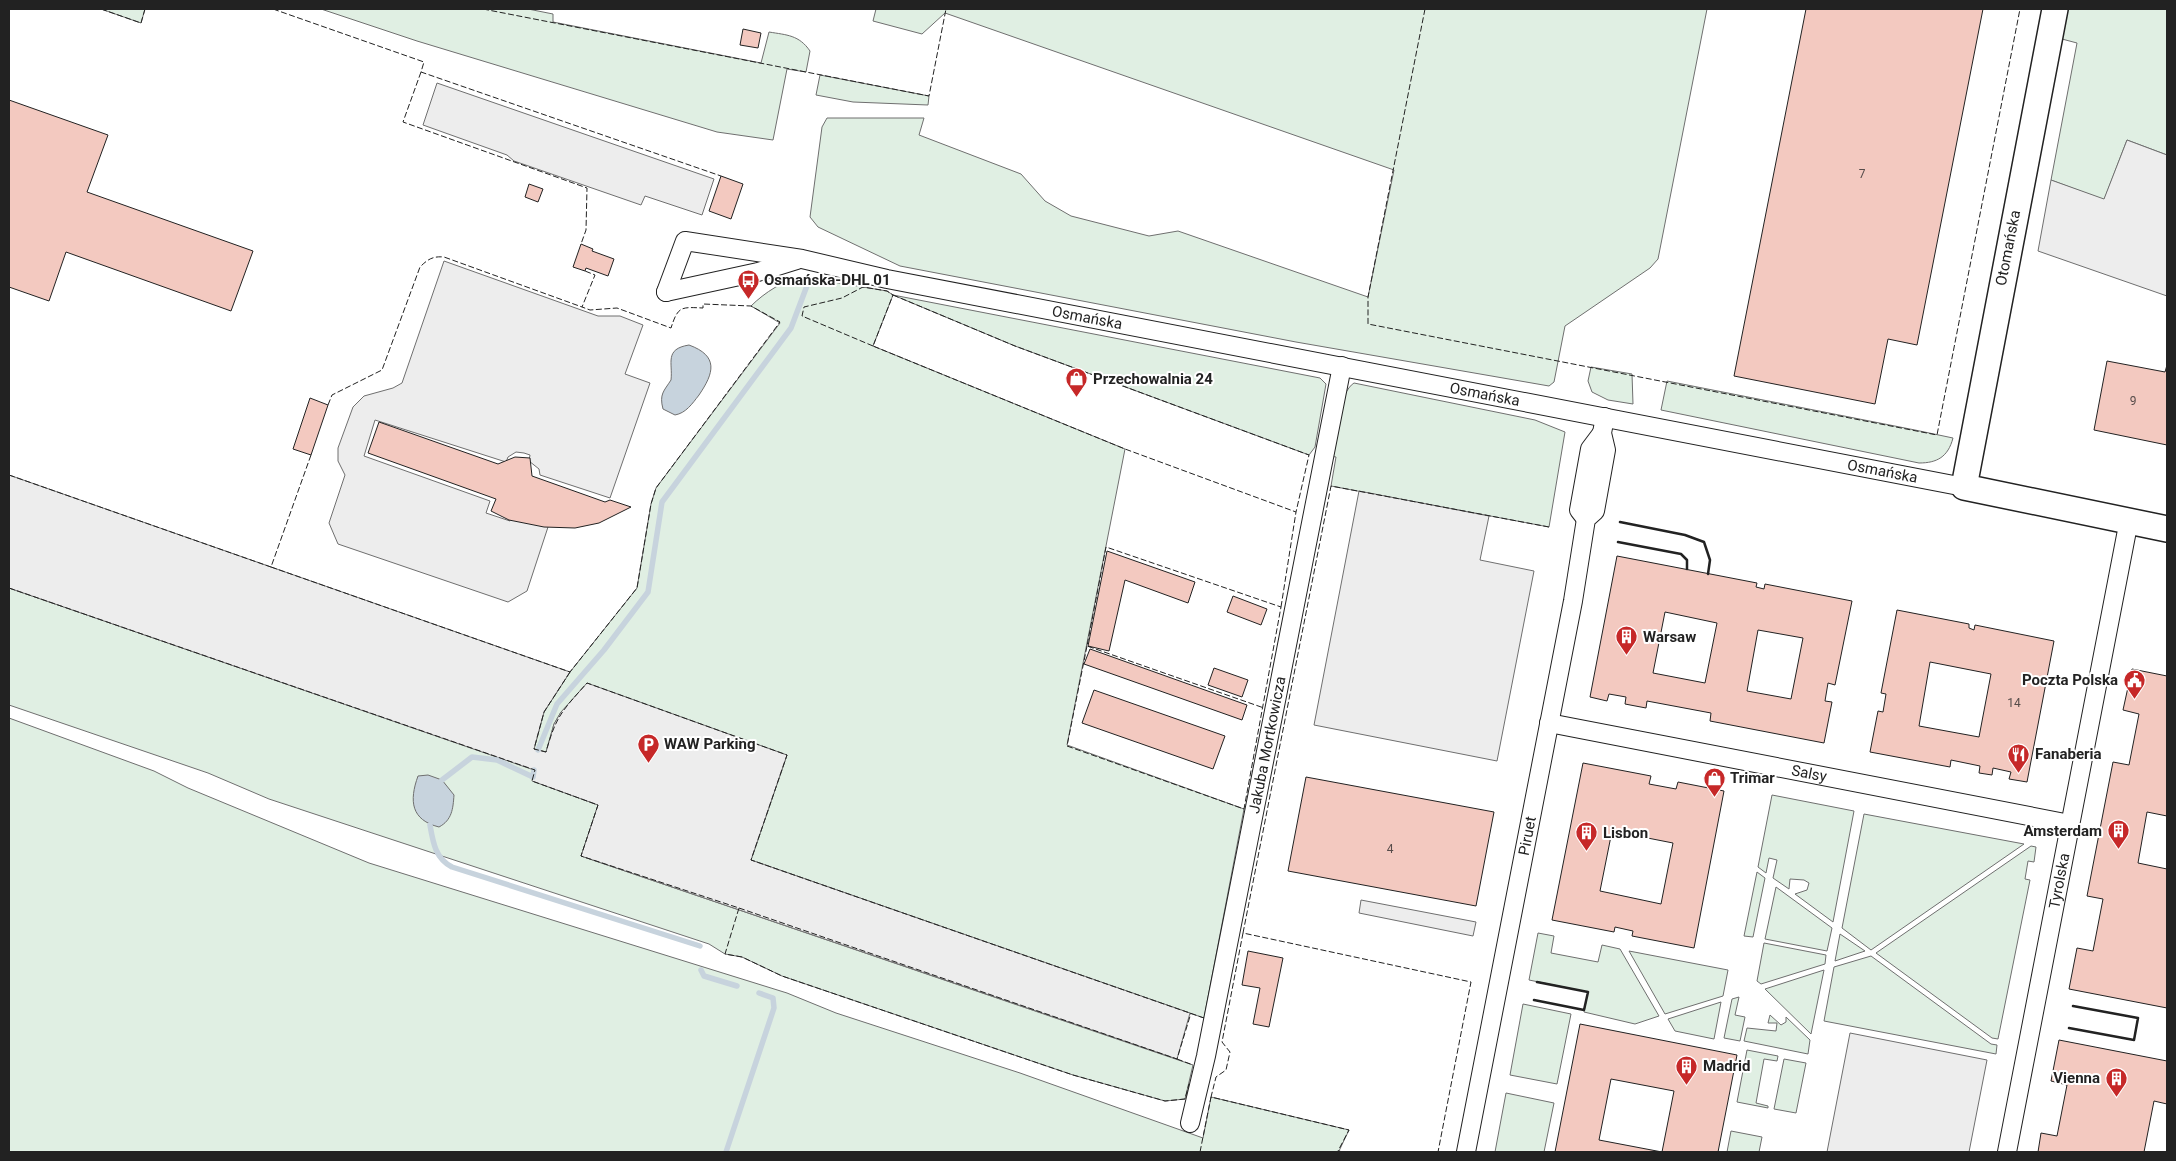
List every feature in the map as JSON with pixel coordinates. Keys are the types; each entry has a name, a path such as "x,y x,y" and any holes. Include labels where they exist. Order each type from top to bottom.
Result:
{"street":[{"name":"Otomańska","path":"1964,487 2055,9"},
{"name":"Osmańska","path":"802,259 758,272 666,292 684,241 802,259 887,279 1342,366 1604,425 1964,487 2167,529"},
{"name":"Jakuba Mortkowicza","path":"1190,1123 1206,1056 1342,366"},
{"name":"Piruet","path":"1466,1152 1549,723 1586,519 1595,511 1606,450 1604,425"},
{"name":"Tyrolska","path":"2007,1152 2129,520"},
{"name":"Salsy","path":"1549,723 2070,824"}],"green space":[{"path":"101,9 145,9 141,23"},
{"path":"321,9 528,9 553,14 553,22 761,63 769,32 797,39 810,51 806,72 787,69 773,140 717,132 417,41"},
{"path":"876,9 1707,9 1658,259 1650,268 1565,326 1554,382 1549,386 1296,342 900,266 818,227 810,217 822,127 827,118 924,118 919,135 1021,174 1045,201 1071,216 1149,236 1178,231 1368,297 1394,170 945,13 922,34 873,21"},
{"path":"2068,9 2167,9 2167,155 2127,140 2104,200 2051,180 2077,43 2062,39"},
{"path":"820,75 929,96 928,105 853,102 816,95"},
{"path":"803,277 887,291 893,295 873,346 1125,449 1067,745 1244,809 1204,1018 751,860 787,755 561,712 554,724 546,752 534,749 544,712 570,672 637,588 651,504 656,488 780,323 751,306 775,287"},
{"path":"893,295 1320,378 1326,384 1315,447 1309,455 1015,346"},
{"path":"1591,367 1632,374 1633,404 1608,400 1592,392 1588,381"},
{"path":"1667,381 1953,438 1948,450 1941,458 1931,462 1919,463 1661,410"},
{"path":"1354,383 1535,420 1565,432 1549,527 1331,486 1336,457 1330,456 1338,416 1344,396"},
{"path":"9,588 535,770 533,781 598,805 581,856 1193,1065 1185,1099 1165,1101 1073,1075 782,976 742,957 725,954 709,944 269,799 208,773 9,705"},
{"path":"9,718 154,771 188,788 369,863 787,993 836,1013 1020,1073 1203,1138 1211,1097 1349,1130 1339,1151 1343,1152 9,1152"},
{"path":"1772,795 1854,811 1833,922 1795,894 1807,890 1809,883 1804,880 1790,879 1789,889 1773,878 1777,860 1769,858 1766,873 1758,867"},
{"path":"1864,814 2024,844 1871,950 1842,928"},
{"path":"2031,846 2036,847 2034,862 2028,861 2025,879 2030,880 1998,1039 1992,1038 1876,953"},
{"path":"1757,872 1765,878 1753,937 1744,936"},
{"path":"1776,887 1832,928 1827,951 1765,939"},
{"path":"1538,933 1554,936 1551,953 1598,962 1602,945 1620,949 1659,1016 1635,1024 1584,1012 1588,992 1529,980"},
{"path":"1840,934 1865,951 1835,961"},
{"path":"1764,943 1826,955 1825,964 1761,984 1757,981"},
{"path":"1629,951 1728,970 1723,996 1665,1014"},
{"path":"1871,956 1991,1044 1997,1045 1996,1054 1824,1021 1834,967"},
{"path":"1824,970 1811,1034 1765,989"},
{"path":"1739,997 1735,1015 1745,1017 1740,1041 1724,1038 1732,999"},
{"path":"1721,1002 1714,1039 1675,1031 1668,1019"},
{"path":"1523,1004 1571,1014 1557,1084 1510,1075"},
{"path":"1770,1015 1781,1025 1786,1022 1786,1017 1810,1040 1808,1054 1744,1041 1747,1028 1776,1031 1777,1023 1768,1023"},
{"path":"1747,1050 1778,1056 1777,1061 1764,1059 1756,1103 1768,1106 1768,1108 1737,1102"},
{"path":"1784,1059 1806,1063 1796,1113 1774,1109"},
{"path":"1506,1093 1554,1103 1544,1152 1495,1152"},
{"path":"1731,1131 1762,1137 1759,1152 1727,1152"}],"shaded area":[{"path":"437,83 714,179 702,215 645,196 641,205 514,161 507,155 423,125"},
{"path":"2127,140 2167,155 2167,296 2038,251 2051,180 2104,199"},
{"path":"444,261 598,316 620,316 643,325 625,374 650,383 610,498 540,475 539,469 529,461 530,455 524,453 516,452 508,457 506,462 375,420 364,456 490,501 486,513 510,521 511,516 549,524 527,591 508,602 338,544 329,523 345,475 338,461 338,448 353,407 364,396 393,388 402,383"},
{"path":"689,345 705,354 711,366 710,372 704,387 694,402 686,410 675,415 663,409 662,396 671,380 671,358 673,353 681,347"},
{"name":"WAW Parking","path":"9,475 570,672 544,712 534,749 546,752 554,724 561,712 587,683 787,755 751,860 1190,1013 1177,1059 581,856 598,805 532,781 534,770 9,588"},
{"path":"1359,491 1489,516 1480,560 1534,571 1497,761 1314,725"},
{"path":"428,775 442,780 454,795 449,817 439,827 423,820 418,814 413,801 418,776"},
{"path":"1361,900 1476,922 1473,936 1359,913"},
{"path":"1850,1033 1987,1060 1969,1152 1827,1152"}],"building":[{"path":"1806,9 1983,9 1917,345 1888,339 1875,404 1734,376"},
{"path":"743,29 761,33 758,48 740,45"},
{"path":"9,100 108,135 87,192 253,251 231,311 66,252 49,301 9,287"},
{"path":"721,176 743,184 731,219 709,211"},
{"path":"529,184 543,189 538,202 525,197"},
{"path":"581,244 593,249 592,251 614,259 608,276 586,268 585,271 573,267"},
{"path":"2107,361 2165,372 2167,365 2167,445 2094,430"},
{"path":"310,398 328,405 311,455 293,449"},
{"path":"379,422 498,464 515,457 530,458 532,476 605,502 610,500 631,507 599,523 575,528 544,527 509,520 491,511 496,499 368,453"},
{"path":"1107,551 1195,582 1188,603 1125,580 1109,651 1088,646"},
{"name":"Warsaw","path":"1617,556 1757,583 1756,587 1764,589 1765,584 1852,601 1835,685 1828,683 1825,701 1832,702 1824,743 1710,721 1711,713 1647,701 1646,708 1625,704 1626,697 1609,694 1607,701 1590,697","holes":["1665,612 1717,623 1705,683 1653,673","1758,630 1803,638 1791,699 1747,691"]},
{"path":"1233,596 1267,609 1261,625 1227,612"},
{"path":"1897,610 1969,624 1969,628 1974,630 1975,625 2054,641 2027,782 2009,779 2011,772 1993,768 1992,775 1979,773 1980,766 1951,760 1950,767 1870,752 1878,711 1883,712 1886,694 1881,693","holes":["1930,662 1991,674 1979,737 1919,726"]},
{"path":"1090,649 1247,705 1242,720 1084,664"},
{"path":"1214,668 1248,680 1242,697 1208,685"},
{"name":"Amsterdam","path":"2132,669 2167,676 2167,816 2147,812 2138,863 2167,869 2167,1008 2069,989 2077,948 2093,951 2103,899 2087,896 2113,762 2129,765 2139,714 2123,710"},
{"path":"1094,690 1225,736 1213,769 1082,723"},
{"name":"Lisbon","path":"1583,763 1651,776 1649,784 1676,789 1678,782 1724,791 1694,948 1632,936 1633,931 1615,927 1614,932 1552,920","holes":["1612,831 1673,843 1661,904 1600,891"]},
{"path":"1306,777 1494,812 1476,906 1288,871"},
{"path":"1248,951 1283,958 1269,1027 1253,1024 1260,988 1242,985"},
{"name":"Madrid","path":"1580,1024 1737,1055 1718,1152 1662,1152 1555,1152","holes":["1611,1079 1674,1091 1662,1152 1599,1140"]},
{"name":"Vienna","path":"2059,1040 2167,1061 2167,1104 2154,1101 2144,1152 2038,1152 2041,1133 2057,1136 2067,1085 2051,1081"}],"waterway":[{"path":"538,750 557,704 604,650 648,592 662,502 791,328 808,283"},
{"path":"442,780 472,757 497,760 533,777 534,770"},
{"path":"430,825 438,854 452,867 700,946"},
{"path":"701,970 704,976 737,986"},
{"path":"726,1152 774,1008 773,998 759,993"}],"fence":[{"path":"101,9 141,23 145,9"},
{"path":"273,9 424,62 421,72 721,176"},
{"path":"483,9 929,96 946,9"},
{"path":"1425,9 1368,297 1368,324 1937,435 2020,9"},
{"path":"421,72 403,122 587,188 586,230 581,244"},
{"path":"328,405 332,395 382,370 420,267 431,259 444,257 582,307"},
{"path":"311,455 271,567 570,672 637,588 651,504 656,488 780,322 751,306 703,304 703,308 681,309 676,315 671,328 617,308 590,310 582,307 595,275 585,271"},
{"path":"873,346 802,316 804,307 842,298 863,287 887,291 893,295"},
{"path":"893,295 1015,346 1309,455 1296,512 1125,449 873,346 893,295"},
{"path":"9,475 271,567"},
{"path":"1243,933 1331,486 1549,527"},
{"path":"1281,607 1296,512"},
{"path":"1087,646 1067,746 1244,809 1281,607 1106,547 1087,646 1264,708"},
{"path":"9,588 535,770 532,781 598,805 581,856 739,908 725,954 742,957 782,976 1073,1075 1165,1101 1185,1099 1189,1084"},
{"path":"570,672 544,712 534,749 546,752 553,730 561,714 587,683 787,755 751,860 1204,1018"},
{"path":"739,908 1177,1059 1191,1013"},
{"path":"1343,1152 1338,1151 1349,1130 1211,1097 1216,1077 1226,1070 1230,1052 1222,1042 1243,933 1471,982 1438,1152"},
{"path":"1177,1059 1193,1065"},
{"path":"1200,1152 1211,1097"}],"wall":[{"path":"1620,522 1685,535 1704,542 1710,560 1708,574"},
{"path":"1618,542 1681,554 1687,560 1687,569"},
{"path":"1534,1000 1584,1010 1588,992 1537,982"},
{"path":"2069,1028 2134,1040 2138,1018 2073,1006"}],"place":[{"name":"Osmańska-DHL 01","path":"748,299"},
{"name":"Przechowalnia 24","path":"1077,398"},
{"name":"Warsaw","path":"1627,656"},
{"name":"Poczta Polska","path":"2134,699"},
{"name":"WAW Parking","path":"648,763"},
{"name":"Fanaberia","path":"2019,773"},
{"name":"Trimar","path":"1714,797"},
{"name":"Amsterdam","path":"2118,850"},
{"name":"Lisbon","path":"1587,852"},
{"name":"Madrid","path":"1687,1085"},
{"name":"Vienna","path":"2116,1097"}]}
